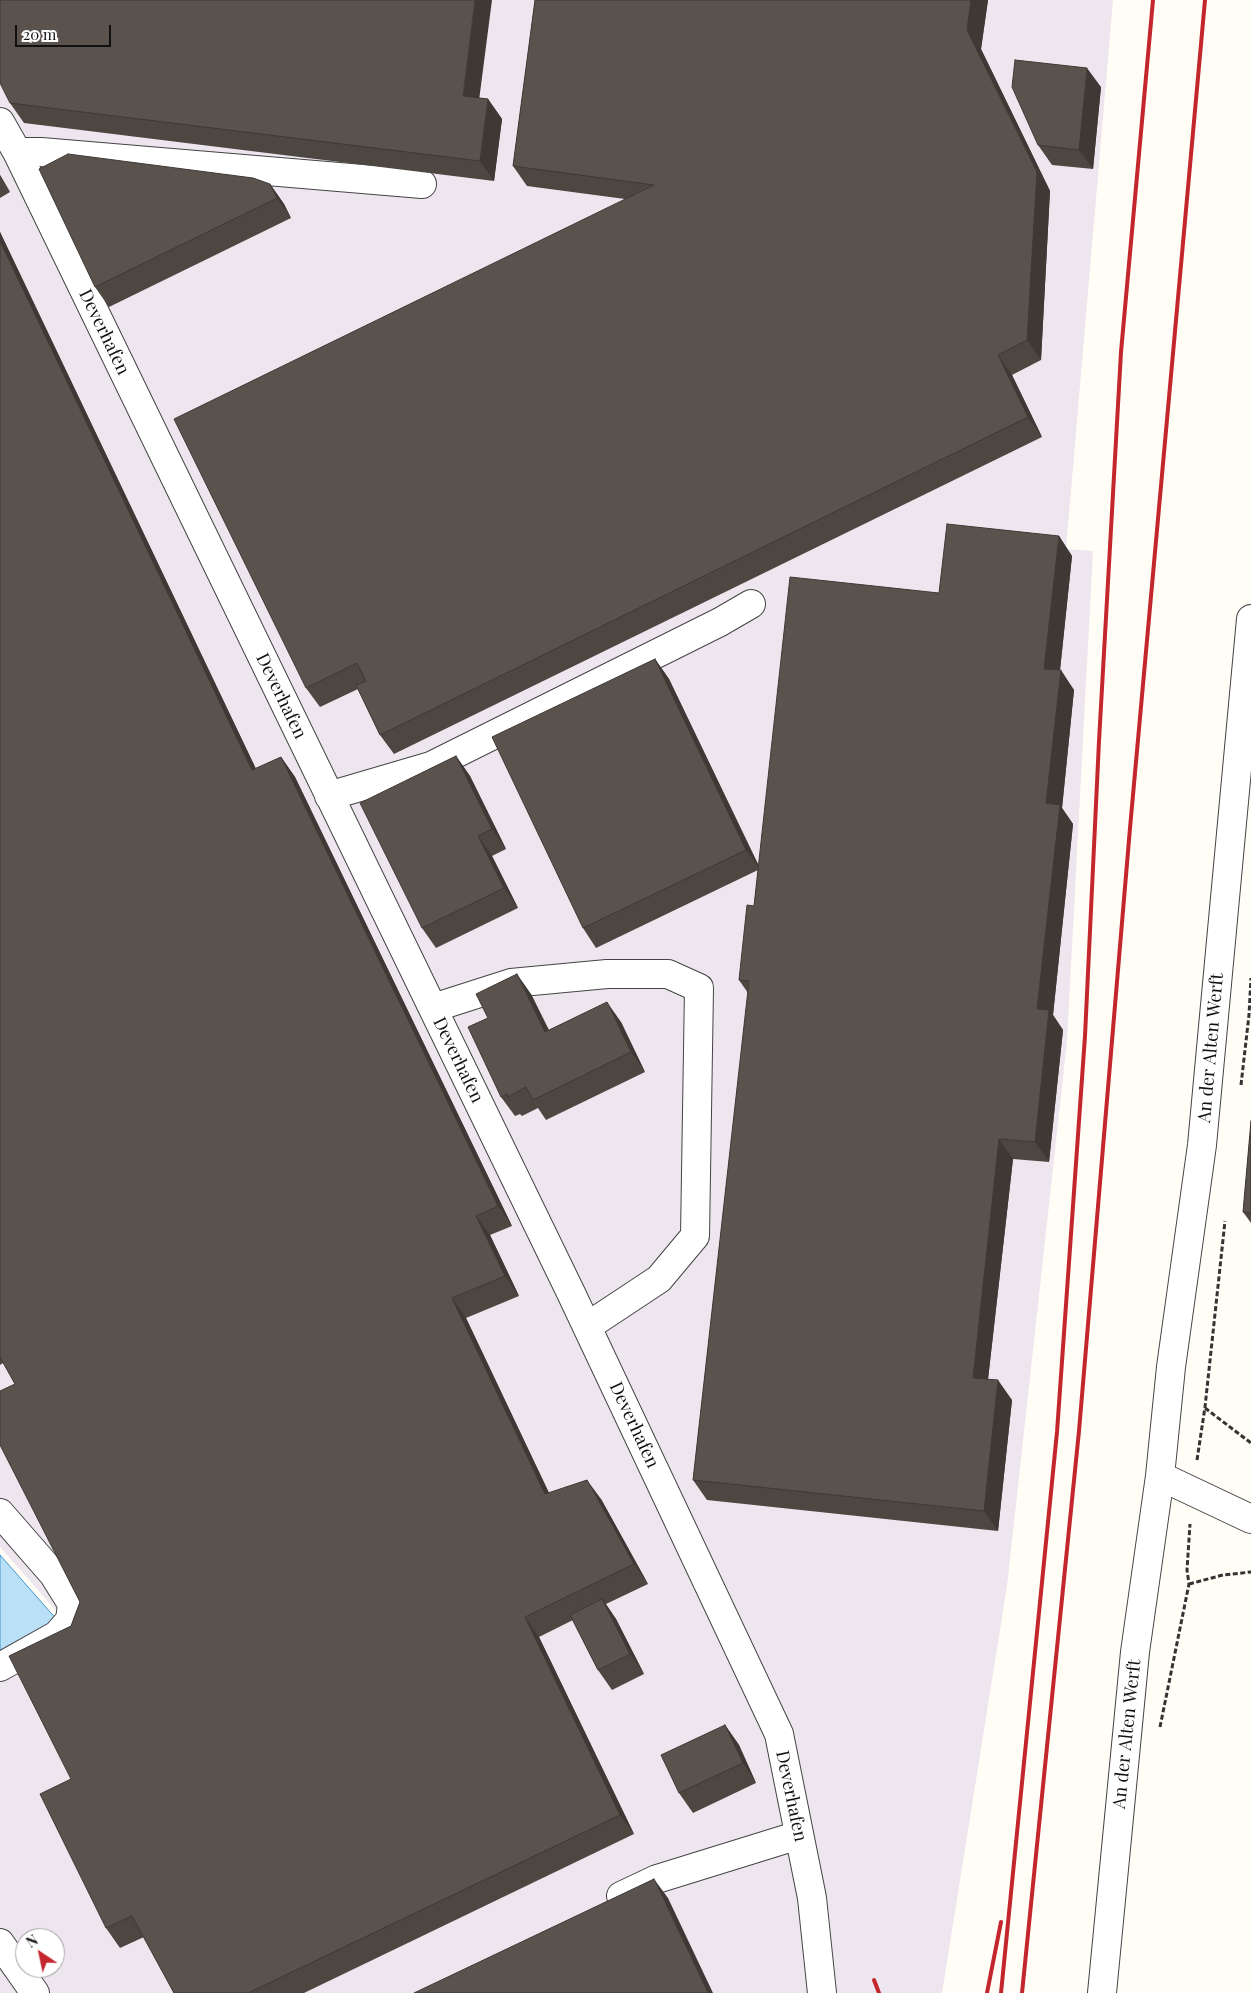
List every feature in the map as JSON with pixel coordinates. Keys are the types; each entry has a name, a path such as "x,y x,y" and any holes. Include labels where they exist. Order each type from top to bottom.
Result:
{"street":[{"name":"Deverhafen","path":"0,122 17,152 588,1326 778,1734 812,1898 822,1993"},
{"path":"17,152 41,152 422,184"},
{"path":"329,796 430,766 720,622 752,604"},
{"name":"An der Alten Werft","path":"1102,1993 1135,1652 1160,1476 1171,1367 1202,1145 1251,619"},
{"path":"432,1008 511,983 607,974 668,974 699,988 695,1236 659,1279 588,1326"},
{"path":"1160,1476 1251,1519"},
{"path":"0,1512 54,1575 72,1604 70,1620 57,1635 0,1668"},
{"path":"595,1908 657,1879 800,1835"},
{"path":"0,1943 35,1993"}],"path":[{"path":"1160,1730 1189,1584 1187,1570 1193,1491 1205,1407 1251,1443"},
{"path":"1189,1584 1223,1575 1251,1572"}],"shaded area":[{"path":"0,0 1113,0 1066,549 1093,551 1067,1041 1007,1586 942,1993 0,1993 0,1661 65,1621 0,1547"}],"water":[{"path":"0,1555 58,1621 0,1656"}],"building":[{"path":"0,0 475,0 463,96 488,99 480,161 10,103 0,83"},
{"path":"535,0 971,0 967,30 1037,172 1027,340 998,355 1028,417 380,735 356,685 366,681 357,663 306,688 174,419 654,185 513,166"},
{"path":"1015,60 1087,68 1079,150 1038,145 1012,87"},
{"path":"68,154 253,178 270,184 277,198 95,287 39,169"},
{"path":"0,241 252,770 281,757 498,1206 476,1216 505,1276 452,1298 545,1494 587,1480 634,1564 525,1617 620,1815 248,1993 174,1993 132,1916 106,1928 40,1794 71,1779 9,1656 71,1626 80,1602 0,1445 0,1391 15,1384 0,1357"},
{"path":"947,524 1059,536 1044,669 1061,670 1046,803 1060,805 1037,1009 1049,1010 1035,1142 999,1139 973,1378 998,1380 984,1511 693,1480 749,981 739,980 747,905 754,906 790,577 939,593"},
{"path":"655,659 746,850 583,928 492,737"},
{"path":"456,756 492,829 478,836 504,888 422,928 360,803"},
{"path":"517,974 545,1032 607,1002 631,1052 533,1100 526,1087 508,1097 507,1094 501,1097 468,1027 488,1018 476,994"},
{"path":"1251,1121 1251,1213 1243,1212"},
{"path":"602,1599 630,1654 598,1670 570,1615"},
{"path":"725,1725 743,1763 679,1793 661,1755"},
{"path":"654,1879 708,1993 414,1993"}],"railway":[{"path":"1001,1993 1057,1432 1085,1036 1099,741 1121,352 1153,0"},
{"path":"1022,1993 1079,1431 1130,828 1205,0"},
{"path":"987,1993 1001,1922"},
{"path":"874,1980 879,1993"}]}
